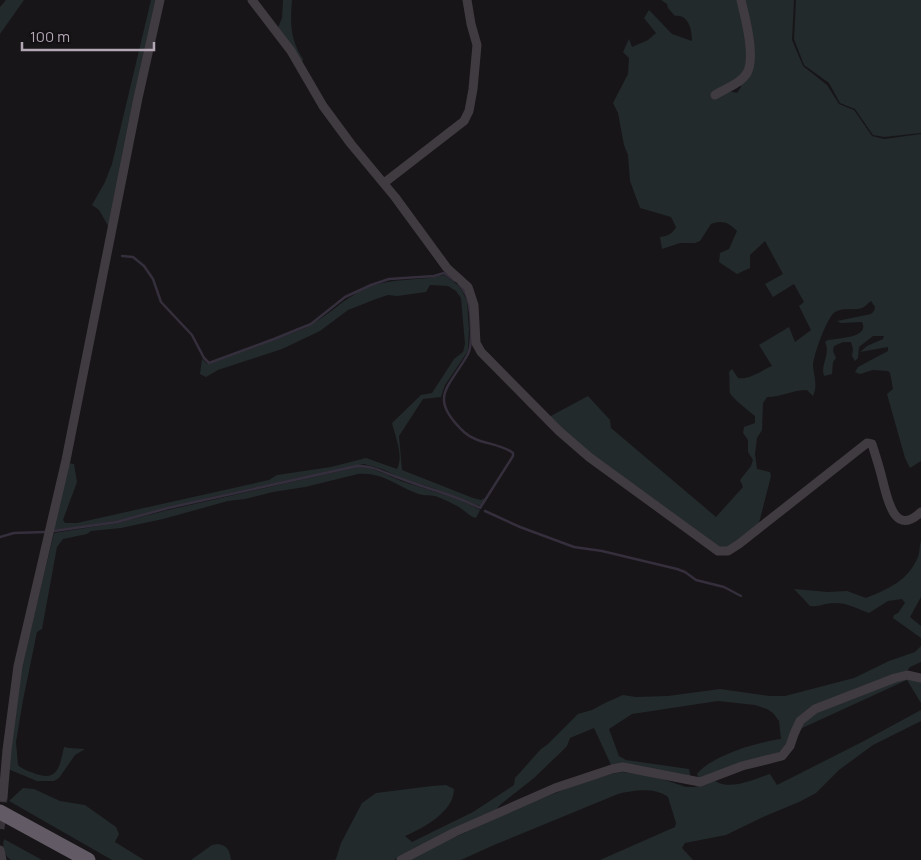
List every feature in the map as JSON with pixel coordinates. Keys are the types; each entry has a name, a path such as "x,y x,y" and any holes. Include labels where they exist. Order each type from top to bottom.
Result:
{"highway":[{"path":"1,804 88,860"}],"street":[{"path":"1,804 18,666 66,460 138,98 160,0"},
{"path":"252,0 291,51 323,106 351,144 384,183 447,268 468,287 474,305 476,343 482,352 559,432 589,458 718,551 728,551 739,544 867,443 872,444 892,513 899,519 906,520 915,518 921,512"},
{"path":"384,183 464,121 469,111 477,45 470,24 467,0"},
{"path":"715,95 740,81 747,72 750,62 746,20 740,0"},
{"path":"401,860 454,832 554,788 612,769 623,767 700,782 742,766 782,756 790,746 800,721 815,709 901,676 907,675 921,678"},
{"path":"0,850 2,860"}],"shaded area":[{"path":"6,0 24,0 0,34 0,7"},
{"path":"151,0 158,0 110,229 99,210 92,205 105,182 112,164"},
{"path":"283,0 292,0 292,31 293,38 303,59 301,66 277,30 282,18"},
{"path":"661,0 739,0 748,42 747,64 739,80 714,93 717,96 729,91 737,93 741,87 740,83 750,70 752,61 751,43 742,0 794,0 792,40 803,66 827,85 839,104 854,110 872,136 884,139 921,134 921,461 910,468 905,458 887,394 893,389 890,373 888,371 873,370 860,374 855,372 858,367 888,351 888,347 860,352 867,346 883,339 884,336 873,336 859,347 858,358 855,361 852,356 851,342 843,342 834,346 833,351 836,358 833,362 832,374 824,376 823,368 827,351 825,342 852,336 861,331 863,327 862,322 841,323 837,321 871,314 875,307 871,301 862,308 845,309 835,312 828,321 815,354 813,396 807,390 802,390 767,397 763,403 762,430 757,438 755,454 757,469 770,472 771,476 759,523 755,529 726,548 716,546 608,469 568,436 549,417 588,396 610,420 611,428 716,517 743,487 740,480 751,466 753,460 748,452 748,440 743,433 744,427 755,423 755,416 731,395 729,372 732,369 738,378 742,378 772,366 759,345 789,327 795,342 811,330 799,306 804,302 794,284 773,297 765,284 783,274 765,241 750,255 750,268 737,274 719,262 720,253 729,249 737,231 731,226 722,222 711,224 700,241 680,243 662,249 660,237 670,234 676,227 671,217 640,208 630,181 628,155 624,145 618,113 613,103 628,74 629,58 623,52 629,39 632,47 648,40 656,33 644,18 649,10 672,34 692,41 687,20 680,16 675,16 667,4"},
{"path":"796,0 921,0 921,133 884,137 873,135 855,109 840,103 829,83 804,65 794,39"},
{"path":"444,275 458,285 467,301 468,351 445,385 441,397 423,399 399,436 402,470 473,498 481,500 485,498 480,506 364,464 208,498 117,521 53,529 68,463 74,464 77,482 63,520 65,523 77,523 269,480 277,475 331,467 366,458 397,469 400,458 392,423 421,395 432,393 454,359 463,352 465,344 461,298 456,291 448,286 430,285 426,292 397,296 388,295 376,299 348,310 320,331 282,349 218,370 206,377 200,374 202,359 209,364 303,329 353,295 371,286 380,283"},
{"path":"357,467 374,469 401,481 451,497 480,510 476,518 470,516 457,506 435,496 418,494 374,475 358,474 305,487 228,501 163,519 121,528 91,531 87,534 63,539 57,547 42,629 37,632 23,700 16,742 18,765 36,774 50,776 57,770 64,747 85,749 75,755 59,778 54,781 37,781 8,769 21,669 54,533 117,523"},
{"path":"921,541 921,597 910,617 921,626 921,638 893,618 905,603 902,599 888,601 869,613 838,603 810,606 794,589 828,592 847,591 866,598 896,583 909,572 918,557"},
{"path":"921,646 921,662 910,667 906,672 816,705 787,746 778,753 699,780 697,774 704,767 724,755 748,746 781,739 779,721 773,713 755,705 718,701 632,714 609,729 619,756 626,760 689,769 691,779 612,767 594,728 570,738 567,746 561,752 495,811 394,860 334,860 362,803 376,793 446,785 454,789 453,797 443,812 428,824 405,836 412,842 473,812 514,785 515,778 541,749 578,714 592,710 623,695 636,697 668,696 720,689 770,696 785,696 854,678 889,661 915,652"},
{"path":"907,676 921,681 921,703 907,680 800,729 804,722 817,711"},
{"path":"921,710 921,721 873,745 839,770 816,793 726,835 685,843 682,848 693,860 600,860 675,827 676,823 668,797 657,792 644,790 618,794 461,860 405,860 525,805 591,779 612,774 622,772 653,776 686,787 695,787 715,781 721,784 735,784 770,774 777,785"},
{"path":"23,788 34,789 60,801 85,805 116,827 119,834 115,842 144,860 112,860 9,801"},
{"path":"4,839 42,860 11,860 4,851"},
{"path":"217,844 227,849 231,860 191,860 212,845"}],"waterway":[{"path":"122,256 133,257 144,266 153,279 161,302 192,335 204,358 209,363 311,324 345,297 371,285 389,279 434,276 444,273 455,281"},
{"path":"54,531 117,522 168,508 357,466 374,468 471,503 480,508 513,456 513,453 507,449 470,436 464,432 446,410 445,393 468,354 471,343 469,306 466,294 459,284"},
{"path":"485,511 520,527 574,547 602,551 677,569 696,580 724,587 741,596"},
{"path":"0,537 14,533 45,532"}],"tunnel":[{"path":"0,829 3,797"}]}
